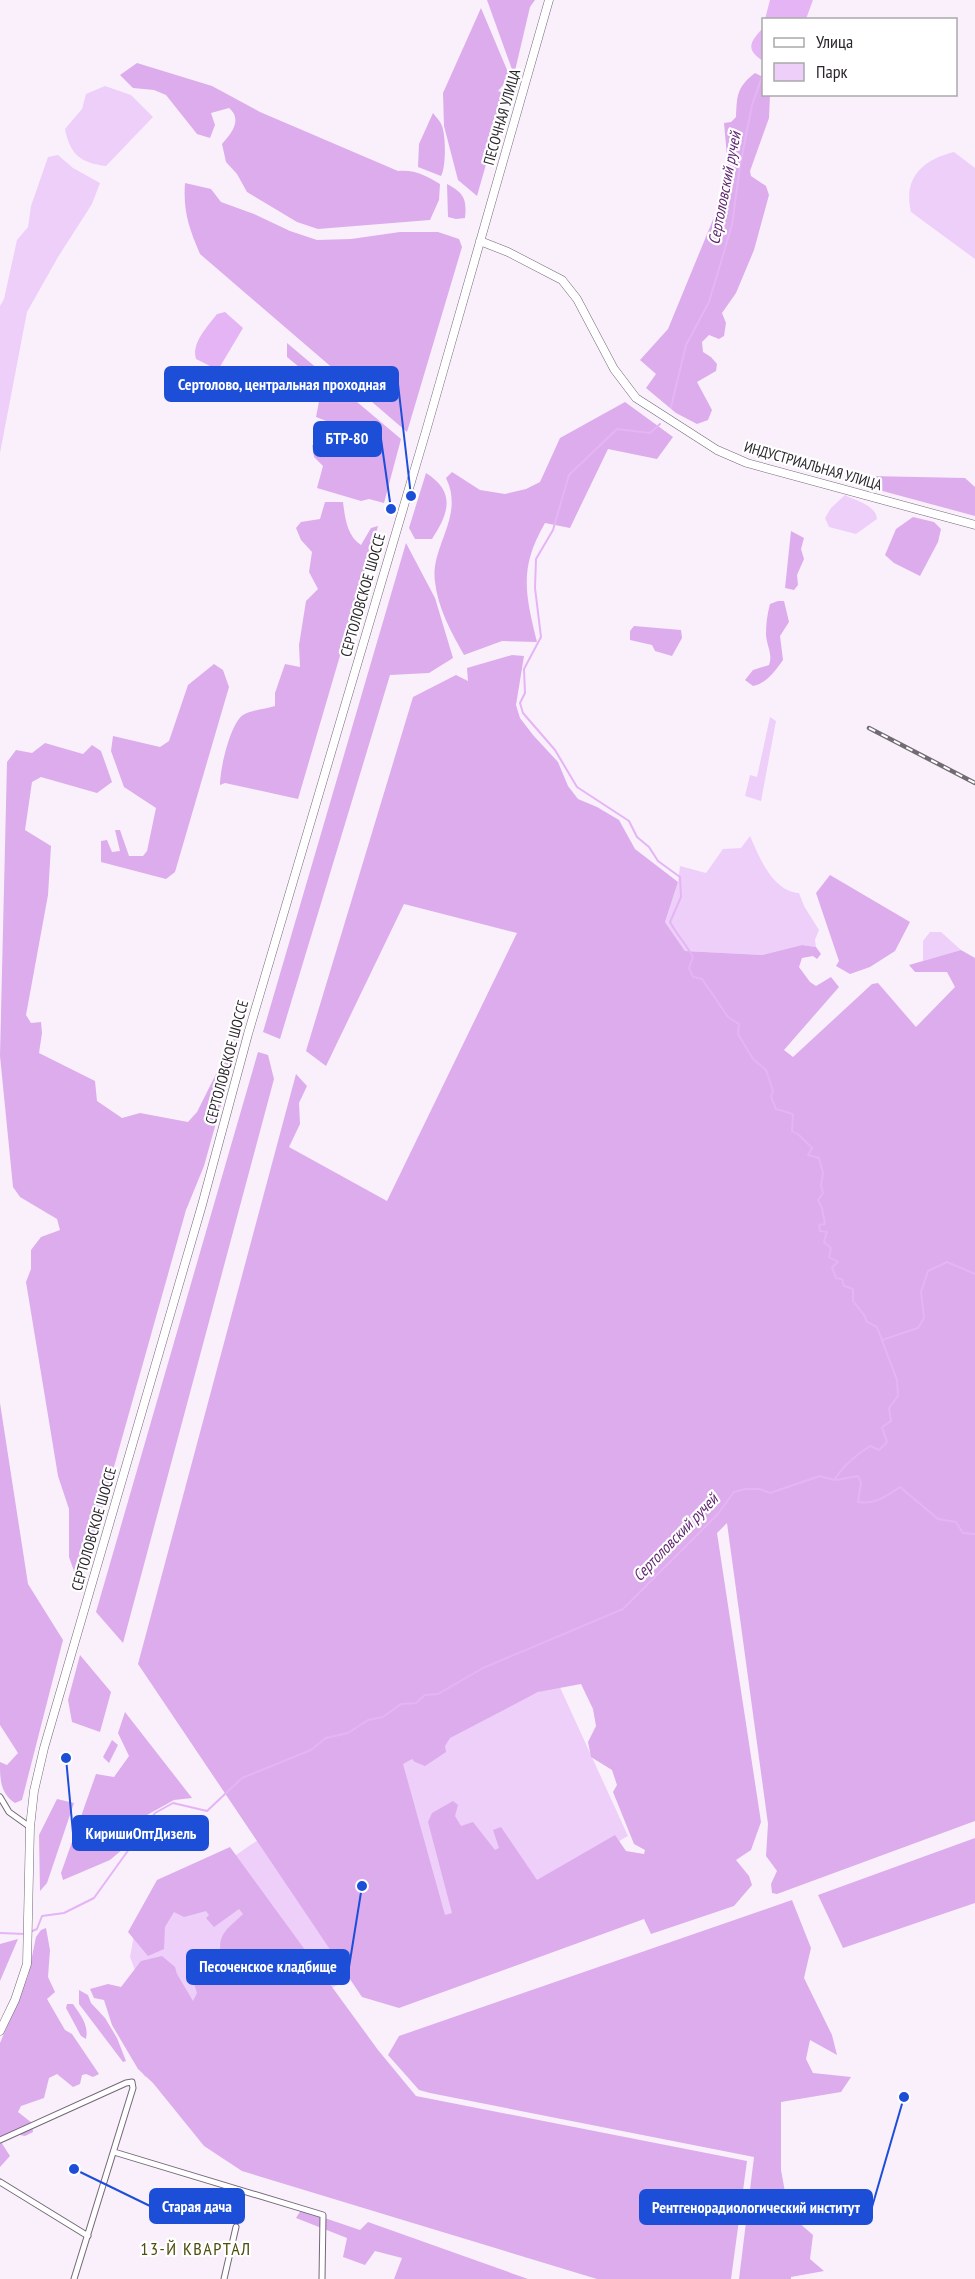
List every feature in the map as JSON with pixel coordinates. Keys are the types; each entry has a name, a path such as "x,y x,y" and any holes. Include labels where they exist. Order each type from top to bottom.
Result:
{"main road":[{"name":"ПЕСОЧНАЯ УЛИЦА","path":"480,241 549,0"},
{"name":"ИНДУСТРИАЛЬНАЯ УЛИЦА","path":"480,241 508,252 562,280 577,299 614,369 636,398 717,450 747,463 975,525"},
{"name":"СЕРТОЛОВСКОЕ ШОССЕ","path":"0,2031 22,1981 28,1944 30,1827 34,1791 44,1748 199,1217 248,1034 480,241"}],"street":[{"path":"0,1797 11,1814 30,1827"},
{"path":"0,2139 132,2082 133,2088 74,2279"},
{"path":"114,2152 323,2215 322,2279"},
{"path":"0,2182 88,2235"},
{"path":"224,2279 236,2227"}],"green space":[{"path":"105,86 131,95 153,117 106,166 90,163 78,156 70,145 65,129 82,109 86,94"},
{"path":"954,152 975,168 975,259 911,212 910,189 918,172 933,160"},
{"path":"58,155 73,168 100,183 92,204 58,257 27,312 0,453 0,306 4,299 17,240 28,227 31,206 48,157"},
{"path":"845,495 869,507 876,514 877,519 856,534 829,527 825,518 831,508"},
{"path":"770,717 776,721 761,801 745,796 750,775 757,777"},
{"path":"750,836 762,862 774,879 781,886 799,893 819,930 815,940 816,947 802,945 762,955 685,951 665,922 678,882 680,866 706,873 723,849 741,848"},
{"path":"930,932 941,932 961,950 923,961 923,941"},
{"path":"558,1683 628,1836 511,1902 145,2077 139,2068 139,1981 130,1957 134,1935 213,1871 361,1774"}],"shaded area":[{"path":"487,0 535,0 530,7 514,75"},
{"path":"770,0 813,0 806,18 765,18"},
{"path":"481,8 510,77 498,91 506,94 477,196 458,180 444,126 443,93"},
{"path":"762,29 762,60 752,49 751,45"},
{"path":"137,63 212,86 260,112 398,171 415,172 430,178 440,184 439,200 430,220 318,229 297,222 247,192 237,174 226,162 222,144 232,131 235,122 235,117 229,108 211,113 215,125 210,138 197,134 166,95 154,90 133,88 120,75"},
{"path":"755,73 762,76 762,96 770,96 769,118 750,171 751,176 766,186 769,195 754,250 736,293 722,313 726,323 724,336 719,339 709,335 702,342 703,352 717,364 716,371 697,382 712,410 708,420 697,424 676,413 646,388 656,374 640,360 668,329 733,171 728,168 724,123 731,122 736,117 739,92"},
{"path":"433,113 441,124 444,137 445,159 441,176 418,167 419,144"},
{"path":"185,183 211,189 221,202 317,240 351,239 400,232 438,232 459,239 462,247 407,432 200,254 188,220"},
{"path":"447,184 463,197 465,218 448,217"},
{"path":"225,312 243,328 218,370 196,359 195,353 198,341 205,329 217,314"},
{"path":"287,343 401,439 384,503 369,499 361,501 317,488 323,466 314,457 312,445 351,453 355,432 316,417 322,386 287,357"},
{"path":"625,402 673,437 657,459 608,449 570,528 545,523 531,554 527,581 527,595 537,642 502,641 464,655 442,610 435,582 437,556 450,519 452,506 451,492 446,478 452,472 480,490 505,494 526,489 540,482 560,438"},
{"path":"426,473 442,488 447,503 442,520 432,539 415,539 409,528"},
{"path":"869,476 965,478 975,487 975,516 864,486"},
{"path":"325,502 343,502 350,532 361,545 371,528 378,526 298,799 225,783 220,785 227,747 238,720 246,713 275,706 275,693 285,664 300,667 299,645 306,601 318,589 309,572 312,552 301,540 296,528 301,522 320,519"},
{"path":"913,517 934,522 941,529 938,542 920,576 894,563 885,555 896,529"},
{"path":"791,531 804,538 801,549 804,559 797,575 798,585 794,590 785,588"},
{"path":"406,543 435,598 453,658 429,673 390,675 280,1039 263,1032"},
{"path":"784,601 789,622 780,636 783,660 767,679 753,686 745,680 753,670 769,665 767,619 770,604"},
{"path":"634,626 681,630 682,638 672,656 655,651 652,645 630,640 630,631"},
{"path":"512,655 524,656 516,705 520,718 558,762 568,786 578,799 619,820 635,849 678,882 665,922 685,951 762,955 802,945 816,947 821,954 817,959 813,956 802,958 799,967 810,982 816,986 831,977 839,987 784,1050 793,1057 872,984 878,983 916,1027 955,987 947,972 915,972 909,965 961,950 975,958 975,1821 777,1894 772,1893 771,1884 777,1871 766,1856 768,1824 727,1523 717,1533 761,1822 751,1850 736,1860 749,1876 752,1885 734,1906 651,1934 644,1919 399,2008 362,1997 138,1664 296,1074 307,1086 299,1103 300,1124 289,1147 387,1201 517,933 404,904 326,1066 306,1051 413,697 456,675 468,681 467,668","holes":["581,1684 593,1709 596,1726 588,1742 591,1757 612,1770 617,1785 613,1792 634,1844 645,1850 644,1854 626,1851 615,1835 537,1880 501,1827 493,1830 499,1848 495,1850 473,1822 461,1826 455,1816 458,1805 453,1801 432,1813 428,1822 452,1913 445,1915 403,1764 412,1759 425,1766 446,1752 445,1746 450,1738 538,1692"]},
{"path":"214,664 223,670 229,687 175,872 166,879 101,862 101,841 107,840 112,852 120,851 115,830 120,830 129,856 143,856 147,851 156,808 124,787 111,751 113,736 160,747 169,741 188,685"},
{"path":"45,743 83,754 92,745 101,751 112,782 97,793 41,777 32,782 25,830 51,846 48,895 26,1015 31,1023 41,1022 39,1053 95,1081 97,1101 122,1118 140,1113 188,1122 197,1112 238,1030 241,1033 204,1166 186,1210 80,1588 69,1557 69,1509 58,1476 26,1282 31,1269 31,1250 41,1237 60,1230 57,1219 20,1197 13,1187 0,1056 7,762 16,750 32,753"},
{"path":"830,875 910,922 895,951 870,967 850,974 836,966 839,961 816,893"},
{"path":"258,1052 268,1055 274,1079 123,1643 96,1612"},
{"path":"0,1403 28,1584 63,1640 22,1800 15,1803 6,1795 0,1774 0,1762 7,1765 18,1753 0,1725"},
{"path":"80,1655 111,1692 100,1732 72,1722 68,1700"},
{"path":"125,1712 192,1798 174,1800 147,1815 130,1843 110,1860 63,1880 61,1873 96,1774 114,1777 129,1756 118,1733"},
{"path":"112,1740 118,1745 109,1763 103,1757"},
{"path":"57,1799 74,1803 47,1883 40,1891 39,1835"},
{"path":"975,1838 975,1903 843,1948 818,1895"},
{"path":"230,1847 378,2050 416,2096 747,2161 731,2279 597,2279 242,2171 204,2146 153,2083 138,2069 112,2025 104,2000 94,1998 90,1989 108,1984 121,1987 141,1961 162,1956 175,1967 193,2001 197,1993 192,1977 221,1956 222,1937 243,1914 239,1909 214,1927 206,1918 209,1915 206,1911 184,1917 174,1912 165,1927 164,1949 148,1956 128,1932 157,1880"},
{"path":"792,1900 811,1948 804,1978 832,2035 837,2055 810,2040 806,2059 813,2073 851,2077 841,2092 781,2102 781,2170 789,2214 813,2235 810,2259 824,2271 791,2277 791,2279 739,2279 754,2157 419,2090 388,2055 399,2036"},
{"path":"46,1928 50,1950 48,1977 55,1992 47,1999 65,2030 72,2034 99,2074 93,2077 82,2075 80,2084 73,2087 57,2074 49,2078 44,2098 21,2106 18,2112 32,2123 33,2132 25,2136 10,2133 1,2142 10,2156 0,2167 0,2043 28,1976 36,1937 41,1930"},
{"path":"18,1939 0,1981 0,1944"},
{"path":"79,1990 88,1995 91,2003 105,2018 117,2038 126,2061 123,2062 79,2004"},
{"path":"67,2004 73,2004 81,2017 86,2029 86,2039 81,2036 66,2008"},
{"path":"301,2210 360,2230 368,2222 528,2279 394,2279 402,2258 375,2251 365,2265 343,2257 347,2238 296,2218"}],"waterway":[{"name":"Сертоловский ручей","path":"671,407 686,345 709,302 732,225 740,166 752,105 762,77"},
{"name":"Сертоловский ручей","path":"30,1932 37,1929 42,1916 64,1913 94,1898 155,1813 173,1803 207,1811 242,1778 311,1750 326,1738 348,1733 368,1720 383,1717 401,1704 416,1703 425,1695 438,1694 483,1668 623,1609 717,1515 734,1492 760,1489 770,1493 820,1476 834,1480 846,1465 865,1449 870,1446 879,1450 887,1442 882,1427 891,1421 889,1408 898,1396 897,1380 877,1327 867,1322 853,1301 853,1289 844,1286 842,1279 836,1278 832,1267 838,1262 829,1257 831,1248 824,1242 827,1232 820,1231 819,1225 825,1224 818,1200 823,1193 821,1185 823,1173 819,1158 808,1155 812,1148 792,1131 793,1114 776,1109 771,1097 773,1091 766,1070 753,1059 738,1034 739,1024 728,1017 702,979 693,977 689,968 693,957 670,922 681,897 680,877 658,861 649,847 637,837 629,821 577,787 555,750 523,713 520,703 525,693 524,669 541,637 535,588 536,559 553,530 569,475 617,429 650,433 660,424"},
{"path":"882,1340 918,1328 924,1318 921,1292 928,1271 947,1262 975,1274"},
{"path":"836,1480 858,1476 861,1482 858,1502 864,1503 875,1501 900,1487 938,1519 956,1522 963,1533 975,1534"},
{"name":"Сертоловский ручей","path":"0,1933 25,1934"}],"railway":[{"path":"869,728 975,783"}],"place":[{"name":"Сертолово, центральная проходная","path":"411,496"},
{"name":"БТР-80","path":"391,509"},
{"name":"КиришиОптДизель","path":"66,1758"},
{"name":"Песоченское кладбище","path":"362,1886"},
{"name":"Рентгенорадиологический институт","path":"904,2097"},
{"name":"Старая дача","path":"74,2169"}],"district":[{"name":"13-Й КВАРТАЛ","path":"196,2249"}]}
